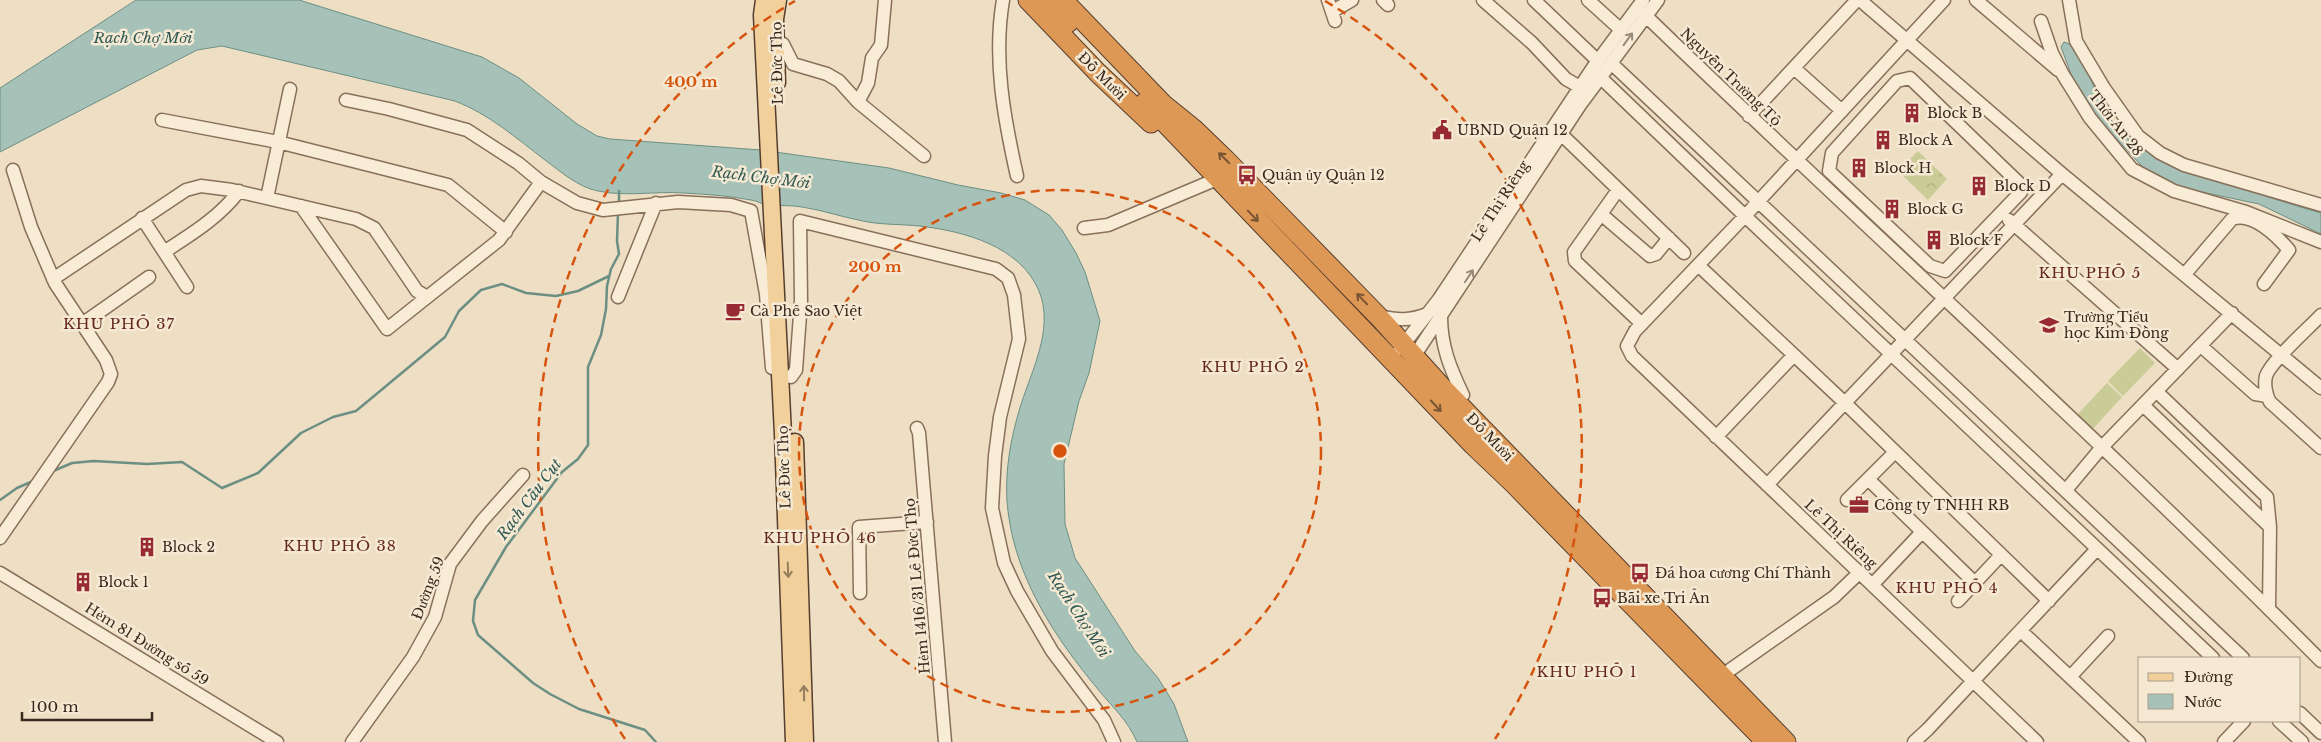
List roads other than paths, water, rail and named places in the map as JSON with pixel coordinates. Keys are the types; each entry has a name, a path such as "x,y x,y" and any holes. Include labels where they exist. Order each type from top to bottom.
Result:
{"highway":[{"name":"Đỗ Mười","path":"1028,0 1146,120 1189,137"},
{"path":"1046,0 1160,109"},
{"path":"1063,0 1160,109"},
{"name":"Đỗ Mười","path":"1077,0 1172,97 1189,137 1217,179 1341,306 1400,356 1442,387 1786,742"},
{"name":"Đỗ Mười","path":"1160,109 1378,316 1400,356 1473,445 1518,504 1751,742"},
{"path":"1442,387 1463,395"},
{"name":"Đỗ Mười","path":"1463,395 1800,742"},
{"name":"Đỗ Mười","path":"1473,445 1513,483 1766,742"}],"main road":[{"name":"Lê Đức Thọ","path":"764,0 762,15 773,126"},
{"name":"Lê Đức Thọ","path":"773,126 778,0"},
{"path":"773,126 779,224"},
{"name":"Lê Đức Thọ","path":"779,224 791,377 796,623 794,742"},
{"name":"Lê Đức Thọ","path":"779,224 796,623 805,742"}],"street":[{"path":"858,102 868,83 872,58 881,45 885,0"},
{"path":"1003,0 998,47 1004,115 1017,176"},
{"path":"1332,11 1352,0"},
{"path":"1483,0 1532,43 1566,79 1580,87"},
{"path":"1534,0 1598,62"},
{"path":"1588,0 1620,29"},
{"name":"Lê Thị Riêng","path":"1400,356 1580,87 1620,29 1643,0"},
{"name":"Lê Thị Riêng","path":"1400,356 1441,316 1600,77 1658,0"},
{"path":"1749,116 1858,0 1908,40 2062,174 2321,388"},
{"path":"1618,190 1574,252 1575,261 1642,324 1944,0"},
{"path":"1976,0 2062,73"},
{"name":"Thới An 28","path":"2069,0 2076,41 2104,88 2138,136 2160,153 2184,165 2321,206"},
{"name":"Nguyễn Trường Tộ","path":"1645,16 2102,448 2269,608 2321,661"},
{"name":"Thới An 28","path":"2041,21 2062,73 2090,118 2132,168 2174,191 2246,212 2321,242"},
{"path":"775,40 783,44 793,64 827,74 839,81 858,102 924,156"},
{"path":"1611,63 1759,200 2242,657"},
{"path":"1794,68 1842,111"},
{"path":"1600,77 1744,216 2212,657"},
{"path":"1910,78 2020,184 2021,192 2002,213 1945,271 1930,266 1829,171 1832,153 1898,81 1910,78"},
{"path":"267,198 290,89"},
{"path":"346,100 389,109 467,130 518,163 541,182 577,203 603,210 637,208 656,203 678,202 731,205 751,211 766,294 773,381"},
{"path":"162,120 278,142 448,185 506,232"},
{"path":"1561,134 1684,253"},
{"path":"0,538 108,382 111,374 110,367 53,278 28,219 13,170"},
{"path":"1767,485 2062,174"},
{"path":"1084,228 1108,225 1217,179"},
{"path":"301,206 387,329 506,232 541,182"},
{"path":"53,278 186,190 201,186 238,191 356,218 374,228 417,291 426,297"},
{"path":"164,252 215,216 238,191"},
{"path":"618,297 656,203"},
{"path":"2002,213 2178,369"},
{"path":"1601,214 1650,256 1656,254 1669,238"},
{"path":"2185,274 2232,219 2241,216 2250,219 2264,228 2289,250 2264,284"},
{"path":"142,218 187,287"},
{"name":"Lê Đức Thọ","path":"791,377 796,370 801,301 800,221 996,269 1008,278 1014,295 1019,339 1000,417 992,508 1004,563 1017,591 1052,651 1104,720 1114,742"},
{"path":"1698,265 1845,403 2049,601"},
{"path":"82,324 149,277"},
{"path":"2066,490 2102,448 2232,313"},
{"path":"1378,316 1398,321 1409,320 1427,314"},
{"path":"1441,316 1441,337 1446,357 1463,395"},
{"path":"2267,396 2266,375 2321,316"},
{"name":"Lê Thị Riêng","path":"1642,324 1631,337 1627,346 1632,356 2038,742"},
{"path":"2201,346 2254,394 2267,396 2321,448"},
{"path":"1716,437 1794,355"},
{"path":"2156,392 2267,497 2270,527 2269,608"},
{"path":"2143,405 2270,527"},
{"name":"Hẻm 1416/31 Lê Đức Thọ","path":"916,428 919,433 945,742"},
{"path":"1847,500 1895,452"},
{"name":"Đường 59","path":"352,742 413,657 435,617 450,564 482,521 523,475"},
{"path":"1868,479 1975,584"},
{"path":"860,593 859,527 927,522"},
{"path":"1873,584 1922,532"},
{"path":"1914,742 1974,681 2097,549"},
{"path":"1958,601 2001,555"},
{"path":"1730,670 1823,606 1860,572"},
{"name":"Hẻm 81 Đường số 59","path":"0,573 277,742"},
{"path":"2021,631 2139,742"},
{"path":"2070,677 2108,636"},
{"path":"2301,714 2321,733"},
{"path":"2224,742 2243,722"},
{"path":"2280,722 2302,742"}],"water":[{"name":"Rạch Chợ Mới","path":"136,0 299,0 482,57 519,78 577,124 597,136 610,139 761,150 889,168 1025,200 1049,215 1062,230 1076,253 1085,272 1100,321 1089,373 1079,401 1064,464 1065,524 1075,558 1135,651 1158,678 1174,704 1188,742 1137,742 1124,720 1067,650 1041,608 1021,564 1014,541 1007,505 1008,464 1015,424 1039,351 1044,321 1039,291 1030,275 1005,252 972,237 936,228 870,222 802,207 768,205 735,197 673,193 619,194 598,191 570,178 491,120 455,101 222,46 197,50 0,152 0,88"},
{"path":"2064,42 2070,44 2079,52 2106,111 2121,133 2127,138 2149,151 2222,180 2321,213 2321,234 2259,204 2197,191 2153,178 2096,117 2072,77 2061,47"}],"waterway":[{"name":"Rạch Cầu Cụt","path":"619,191 619,205"},
{"name":"Rạch Cầu Cụt","path":"618,213 617,241 619,254 611,269 607,286 606,309 601,335 588,367 588,445 578,459 562,472 506,547 475,600 473,621 478,635 533,683 579,709 645,730 656,742"},
{"path":"51,472 72,463 94,461 147,464 182,462 222,488 258,473 301,433 333,417 356,411 445,337 459,311 481,290 502,284 526,293 556,296 578,291 609,276"},
{"path":"0,500 17,488 33,481"}],"place":[{"name":"Block B","path":"1912,113"},
{"name":"UBND Quận 12","path":"1442,130"},
{"name":"Block A","path":"1883,140"},
{"name":"Block H","path":"1859,168"},
{"name":"Quận ủy Quận 12","path":"1247,175"},
{"name":"Block D","path":"1979,186"},
{"name":"Block G","path":"1892,209"},
{"name":"Block F","path":"1934,240"},
{"name":"Cà Phê Sao Việt","path":"735,311"},
{"name":"Trường Tiểu học Kim Đồng","path":"2049,325"},
{"name":"Công ty TNHH RB","path":"1859,505"},
{"name":"Block 2","path":"147,547"},
{"name":"Đá hoa cương Chí Thành","path":"1640,573"},
{"name":"Block 1","path":"83,582"},
{"name":"Bãi xe Tri Ân","path":"1602,598"}],"district":[{"name":"KHU PHỐ 5","path":"2090,272"},
{"name":"KHU PHỐ 37","path":"119,323"},
{"name":"KHU PHỐ 2","path":"1253,366"},
{"name":"KHU PHỐ 46","path":"820,537"},
{"name":"KHU PHỐ 38","path":"340,545"},
{"name":"KHU PHỐ 4","path":"1947,587"},
{"name":"KHU PHỐ 1","path":"1587,671"}]}
